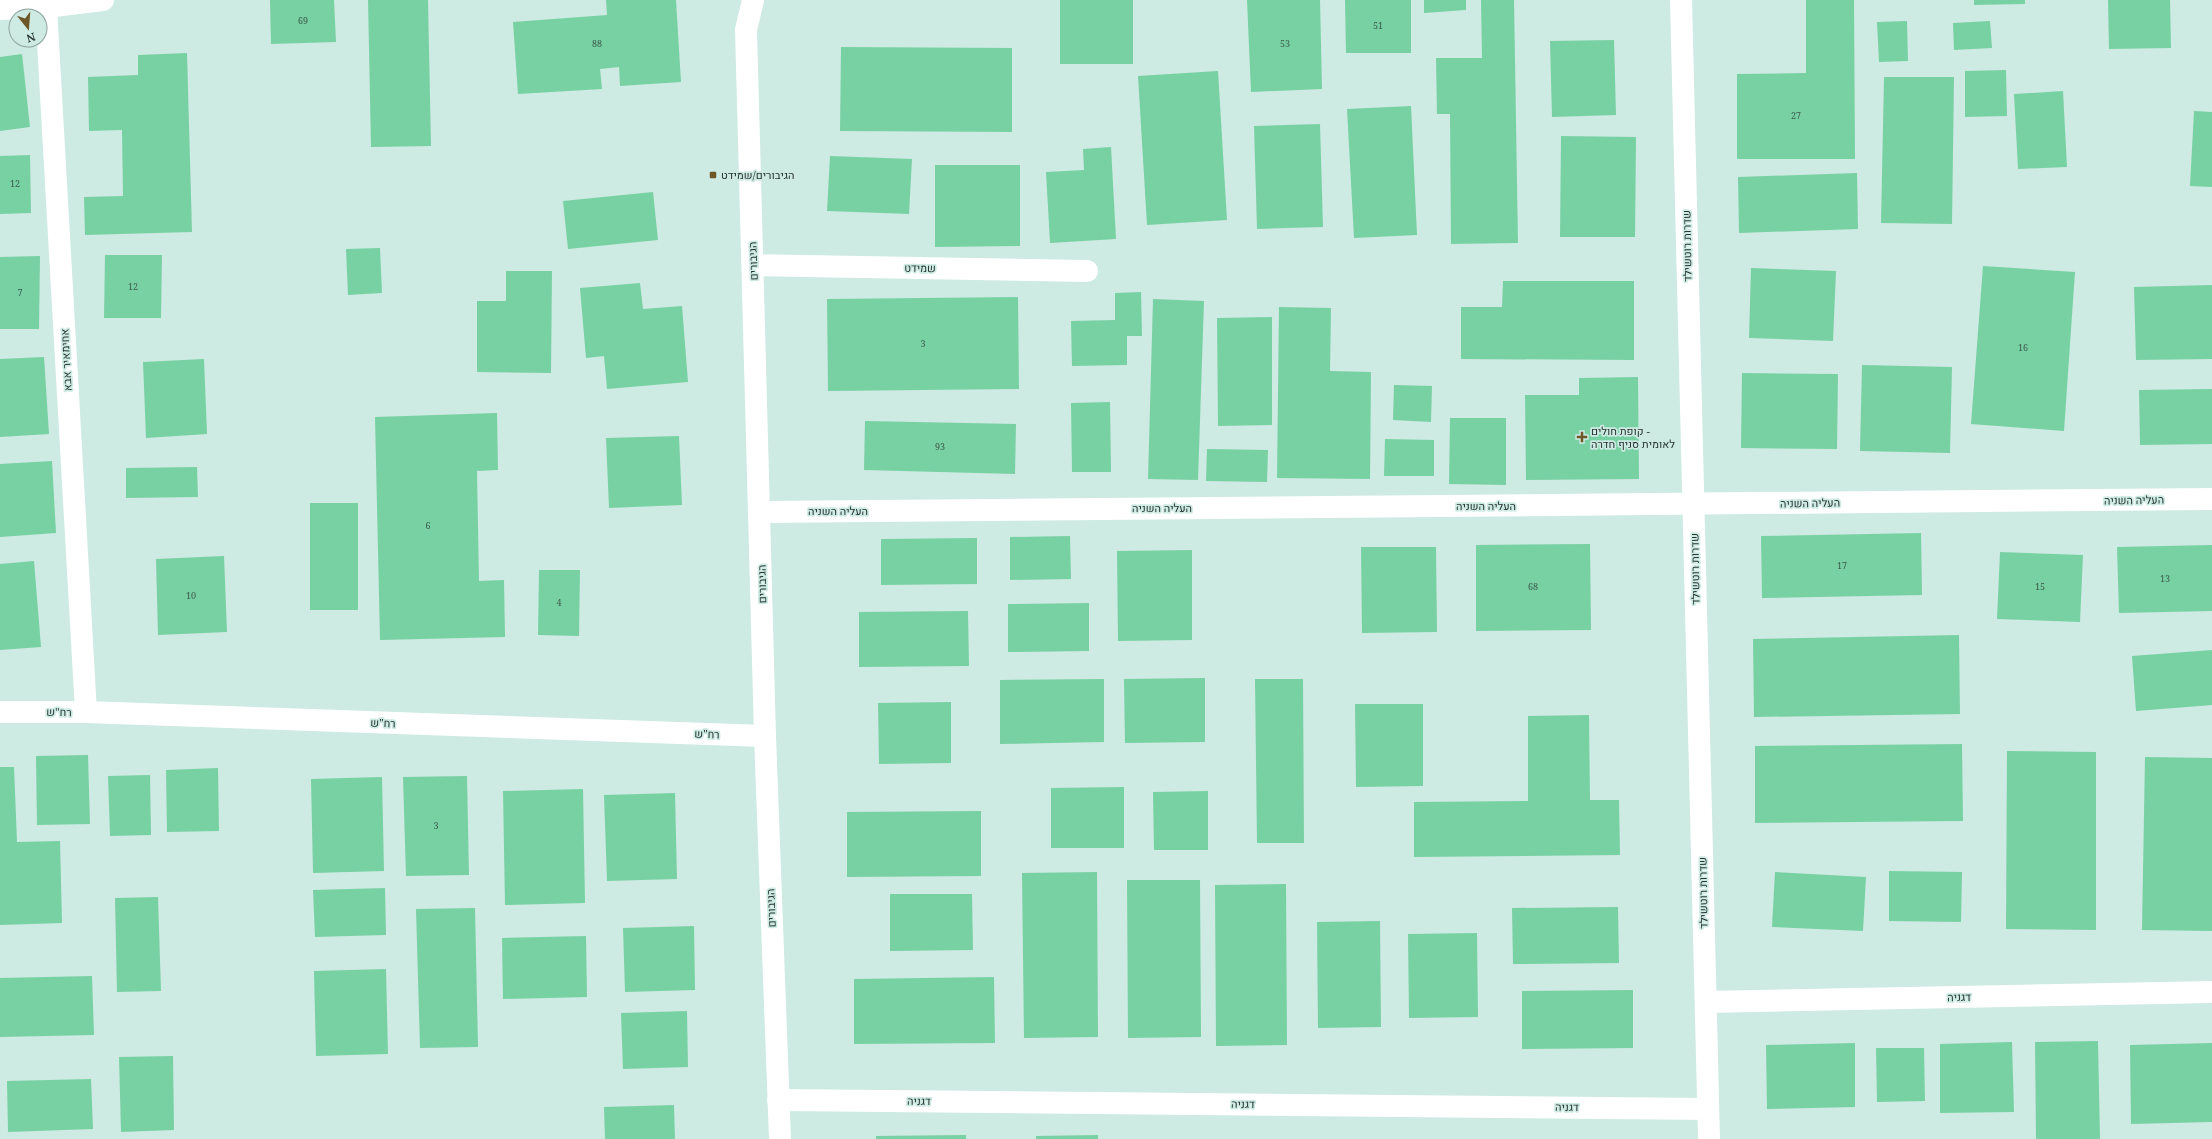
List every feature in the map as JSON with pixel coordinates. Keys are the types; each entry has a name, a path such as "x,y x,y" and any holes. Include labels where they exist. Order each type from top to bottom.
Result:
{"street":[{"path":"0,9 46,7 103,0"},
{"name":"הגיבורים","path":"736,0 746,30"},
{"name":"הגיבורים","path":"753,0 746,30 754,265 765,736 780,1139"},
{"name":"שדרות רוטשילד","path":"1680,0 1709,1139"},
{"name":"אחימאיר אבא","path":"46,7 86,712"},
{"name":"שמידט","path":"754,265 1087,271"},
{"name":"העליה השניה","path":"760,512 2212,499"},
{"name":"רח\"ש","path":"0,712 86,712 765,736"},
{"name":"דגניה","path":"1706,1002 2212,992"},
{"name":"דגניה","path":"778,1100 1708,1109"}],"building":[{"path":"270,0 334,0 336,42 271,44"},
{"path":"368,0 428,0 431,146 371,147"},
{"path":"606,0 676,0 681,82 620,86 619,67 600,69 602,89 518,94 513,22 607,15"},
{"path":"1060,0 1133,0 1133,64 1060,64"},
{"path":"1247,0 1320,0 1322,89 1251,92"},
{"path":"1345,0 1411,0 1411,53 1346,53"},
{"path":"1424,0 1466,0 1466,10 1424,13"},
{"path":"1481,0 1514,0 1518,243 1451,244 1450,114 1437,114 1436,58 1482,58"},
{"path":"1806,0 1854,0 1855,159 1737,159 1737,74 1806,73"},
{"path":"1974,0 2025,0 2025,4 1974,5"},
{"path":"2108,0 2170,0 2171,48 2109,49"},
{"path":"1907,21 1908,61 1879,62 1877,22"},
{"path":"1990,21 1992,48 1954,50 1953,23"},
{"path":"1614,40 1616,115 1552,117 1550,41"},
{"path":"841,47 1012,48 1012,132 840,131"},
{"path":"187,53 192,232 85,235 84,197 123,196 122,130 89,131 88,77 138,75 138,55"},
{"path":"22,54 30,127 0,131 0,57"},
{"path":"2006,70 2007,116 1965,117 1965,71"},
{"path":"1218,71 1227,220 1147,225 1138,76"},
{"path":"1884,77 1954,77 1952,224 1881,223"},
{"path":"2063,91 2067,167 2018,169 2014,94"},
{"path":"1411,106 1417,235 1354,238 1347,109"},
{"path":"2194,111 2212,112 2212,187 2190,186"},
{"path":"1320,124 1323,227 1257,229 1254,126"},
{"path":"1561,136 1636,137 1635,237 1560,237"},
{"path":"1111,147 1116,239 1050,243 1046,172 1084,170 1083,149"},
{"path":"30,155 31,213 0,214 0,156"},
{"path":"830,156 912,159 909,214 827,211"},
{"path":"935,165 1020,165 1020,246 935,247"},
{"path":"1857,173 1858,229 1739,233 1738,177"},
{"path":"653,192 658,240 568,249 563,201"},
{"path":"380,248 382,293 348,295 346,249"},
{"path":"105,255 162,255 161,318 104,318"},
{"path":"40,256 39,329 0,329 0,257"},
{"path":"1983,266 2075,272 2064,431 1971,424"},
{"path":"1751,268 1836,271 1833,341 1749,338"},
{"path":"506,271 552,271 551,373 477,372 477,301 506,301"},
{"path":"1503,281 1634,281 1634,360 1461,359 1461,307 1502,307"},
{"path":"640,283 643,309 682,306 688,382 607,389 604,356 586,358 580,288"},
{"path":"2212,285 2212,359 2136,360 2134,287"},
{"path":"1141,292 1142,336 1127,336 1127,365 1072,366 1071,321 1115,320 1115,293"},
{"path":"1018,297 1019,389 828,391 827,299"},
{"path":"1153,299 1204,301 1198,480 1148,479"},
{"path":"1279,307 1331,308 1330,371 1371,372 1370,479 1277,478"},
{"path":"1272,317 1272,425 1218,426 1217,318"},
{"path":"44,357 49,434 0,437 0,359"},
{"path":"204,359 207,434 146,438 143,362"},
{"path":"1862,365 1952,367 1950,453 1860,451"},
{"path":"1742,373 1838,374 1837,449 1741,448"},
{"name":"קופת חולים - לאומית סניף חדרה","path":"1638,377 1639,479 1526,480 1525,395 1579,395 1579,378"},
{"path":"1394,385 1432,386 1431,422 1393,420"},
{"path":"2212,389 2212,444 2140,445 2139,390"},
{"path":"1110,402 1111,472 1072,472 1071,403"},
{"path":"497,413 498,470 477,471 479,581 504,580 505,637 380,640 375,417"},
{"path":"1450,418 1506,418 1506,485 1449,484"},
{"path":"865,421 1016,424 1015,474 864,470"},
{"path":"679,436 682,505 609,508 606,438"},
{"path":"1385,439 1434,440 1434,476 1384,476"},
{"path":"1207,449 1268,450 1267,482 1206,481"},
{"path":"52,461 56,533 0,537 0,464"},
{"path":"197,467 198,497 126,498 126,468"},
{"path":"310,503 358,503 358,610 310,610"},
{"path":"1921,533 1922,595 1762,598 1761,536"},
{"path":"1070,536 1071,579 1010,580 1010,537"},
{"path":"977,538 977,584 881,585 881,539"},
{"path":"1590,544 1591,630 1476,631 1476,545"},
{"path":"2212,545 2212,611 2119,613 2117,547"},
{"path":"1361,547 1436,547 1437,632 1362,633"},
{"path":"1192,550 1192,640 1118,641 1117,551"},
{"path":"2000,552 2083,555 2080,622 1997,619"},
{"path":"224,556 227,632 158,635 156,559"},
{"path":"34,561 41,647 0,650 0,564"},
{"path":"539,570 580,570 579,636 538,635"},
{"path":"1089,603 1089,651 1008,652 1008,604"},
{"path":"968,611 969,666 859,667 859,612"},
{"path":"1959,635 1960,714 1754,717 1753,639"},
{"path":"2212,650 2212,705 2136,711 2132,656"},
{"path":"1205,678 1205,742 1125,743 1124,679"},
{"path":"1104,679 1104,742 1000,744 1000,680"},
{"path":"1255,679 1303,679 1304,843 1257,843"},
{"path":"951,702 951,763 879,764 878,703"},
{"path":"1355,704 1423,704 1423,786 1356,787"},
{"path":"1589,715 1590,800 1619,800 1620,855 1414,857 1414,802 1528,801 1528,716"},
{"path":"1962,744 1963,821 1755,823 1755,746"},
{"path":"2007,751 2096,752 2096,930 2006,929"},
{"path":"88,755 90,824 37,825 36,756"},
{"path":"2145,757 2212,758 2212,931 2142,930"},
{"path":"0,767 14,767 17,842 60,841 62,923 0,925"},
{"path":"218,768 219,831 167,832 166,770"},
{"path":"150,775 151,835 110,836 108,776"},
{"path":"467,776 469,875 406,876 403,777"},
{"path":"382,777 384,871 313,873 311,779"},
{"path":"1124,787 1124,848 1051,848 1051,788"},
{"path":"583,789 585,903 505,905 503,791"},
{"path":"1208,791 1208,850 1154,850 1153,792"},
{"path":"675,793 677,879 607,881 604,795"},
{"path":"981,811 981,876 847,877 847,812"},
{"path":"1889,871 1962,872 1961,922 1889,921"},
{"path":"1097,872 1098,1037 1024,1038 1022,873"},
{"path":"1775,872 1866,877 1863,931 1772,927"},
{"path":"1127,880 1200,880 1201,1037 1128,1038"},
{"path":"1286,884 1287,1045 1216,1046 1215,885"},
{"path":"385,888 386,935 315,937 313,890"},
{"path":"890,894 972,894 973,950 890,951"},
{"path":"158,897 161,991 117,992 115,898"},
{"path":"1618,907 1619,963 1513,964 1512,908"},
{"path":"475,908 478,1047 420,1048 416,909"},
{"path":"1380,921 1381,1027 1318,1028 1317,922"},
{"path":"694,926 695,990 625,992 623,928"},
{"path":"1477,933 1478,1017 1409,1018 1408,934"},
{"path":"586,936 587,997 503,999 502,938"},
{"path":"386,969 388,1054 316,1056 314,971"},
{"path":"92,976 94,1035 0,1037 0,978"},
{"path":"994,977 995,1043 854,1044 854,979"},
{"path":"1633,990 1633,1048 1522,1049 1522,991"},
{"path":"687,1011 688,1067 623,1069 621,1013"},
{"path":"2098,1041 2100,1139 2036,1139 2035,1042"},
{"path":"2012,1042 2014,1112 1940,1113 1940,1044"},
{"path":"1855,1043 1855,1107 1767,1109 1766,1045"},
{"path":"2212,1043 2212,1122 2131,1124 2130,1045"},
{"path":"1876,1048 1924,1048 1925,1101 1877,1102"},
{"path":"173,1056 174,1130 121,1132 119,1057"},
{"path":"91,1079 93,1129 8,1132 7,1081"},
{"path":"674,1105 675,1139 605,1139 604,1107"},
{"path":"966,1135 966,1139 876,1139 876,1136"},
{"path":"1098,1135 1098,1139 1036,1139 1036,1136"}],"place":[{"name":"הגיבורים/שמידט","path":"713,175"},
{"name":"קופת חולים - לאומית סניף חדרה","path":"1582,437"}]}
